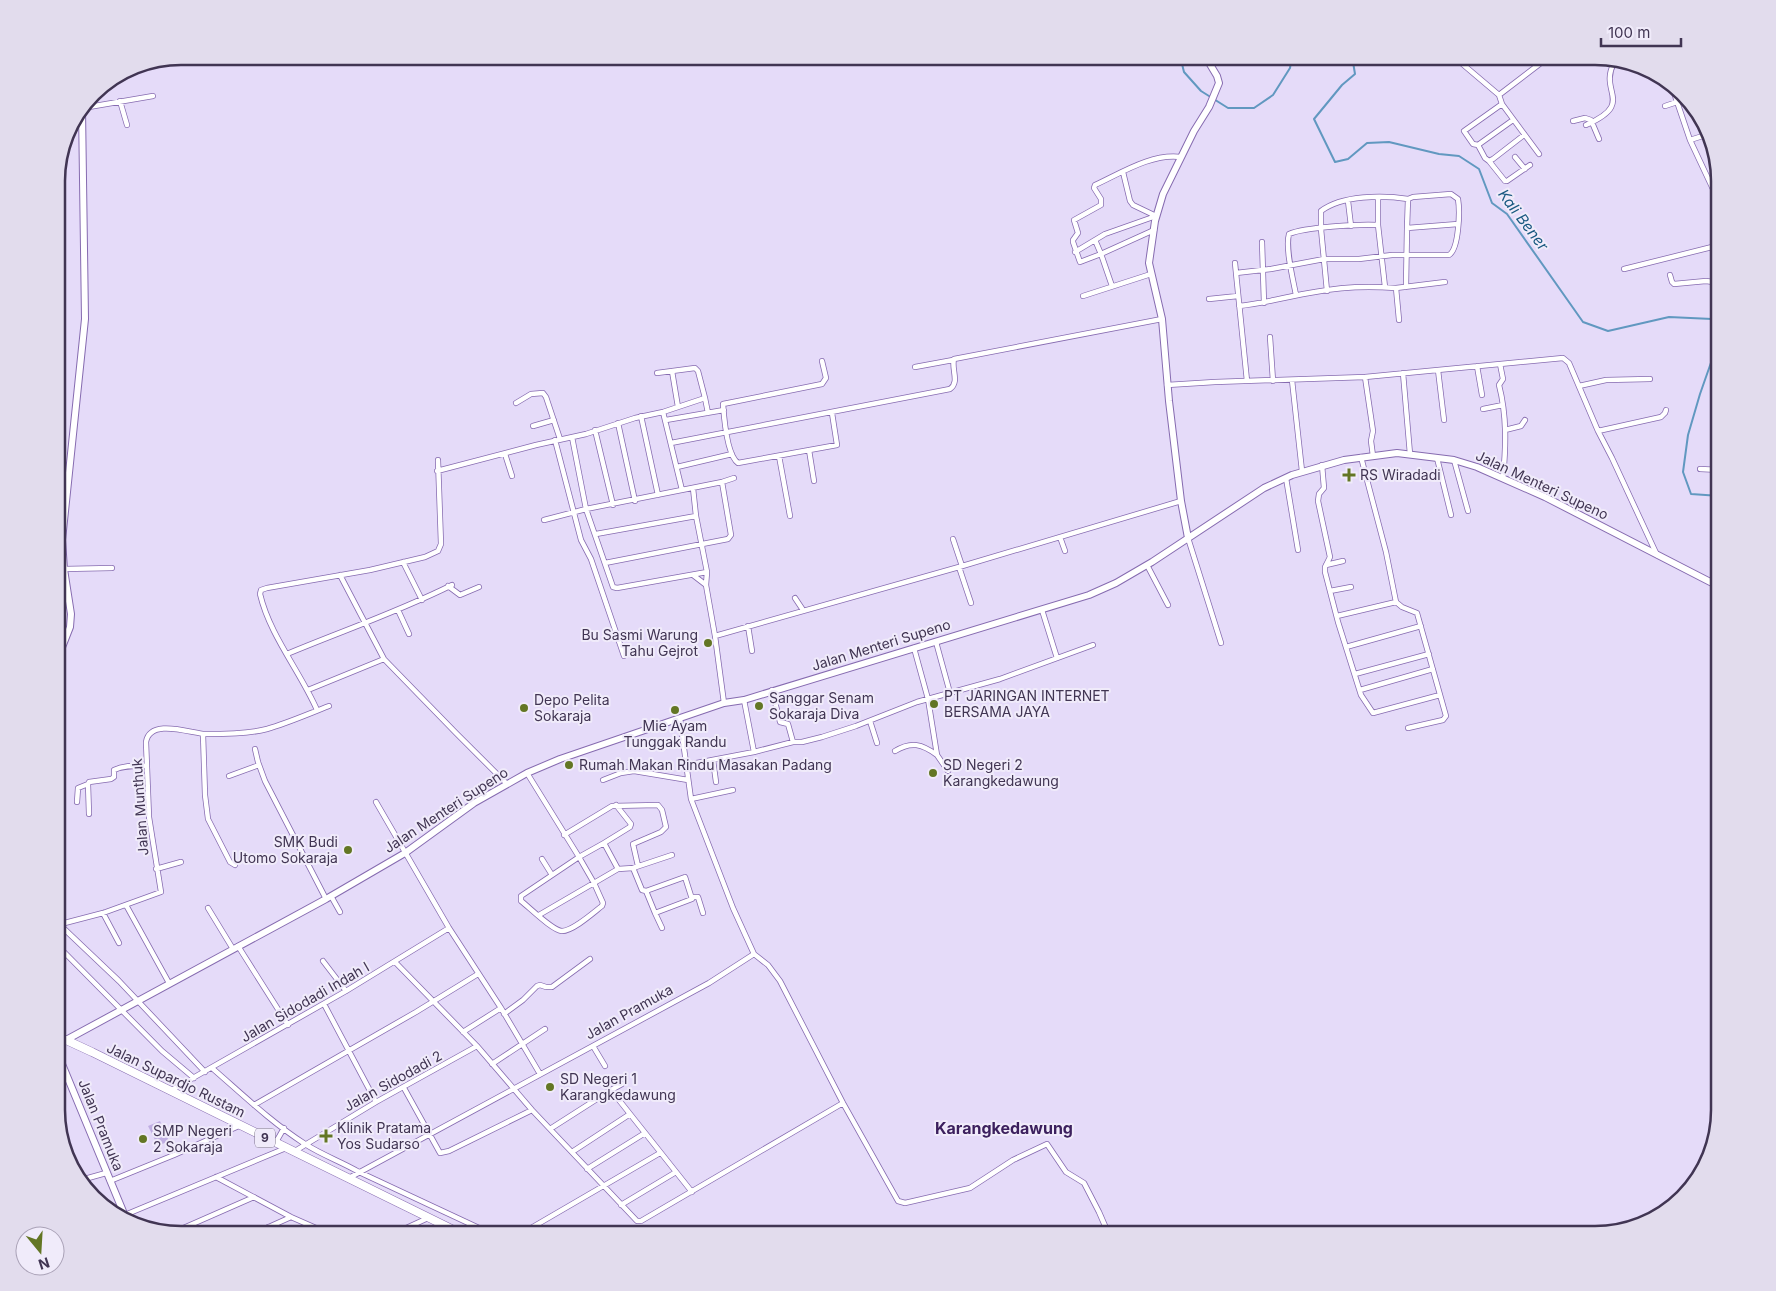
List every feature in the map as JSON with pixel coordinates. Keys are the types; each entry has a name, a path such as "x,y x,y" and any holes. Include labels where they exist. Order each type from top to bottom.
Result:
{"highway":[{"name":"Jalan Supardjo Rustam","path":"65,1042 241,1125 445,1226"}],"main road":[{"path":"1188,538 1181,501 1167,385 1162,318 1150,263 1156,216 1163,194 1214,95 1218,79 1210,65"},
{"path":"65,511 85,319 79,126"},
{"name":"Jalan Menteri Supeno","path":"65,1038 328,898 405,853 474,803 527,773 724,703 744,700 772,690 873,662 1089,595 1116,583 1147,565 1264,488 1322,465 1360,457 1397,453 1454,460 1477,467 1545,497 1711,582"},
{"path":"65,575 71,614 70,627 65,639"},
{"name":"Jalan Pramuka","path":"65,1071 120,1208"}],"street":[{"path":"1464,65 1499,95 1512,120 1539,154"},
{"path":"1499,95 1535,65"},
{"path":"1586,125 1605,116 1612,106 1613,92 1609,72 1612,66"},
{"path":"93,107 153,96"},
{"path":"1676,99 1690,140 1711,187"},
{"path":"120,101 127,125"},
{"path":"1666,106 1677,102"},
{"path":"1502,104 1464,131 1472,144 1478,145 1512,120"},
{"path":"1574,121 1588,119 1593,122 1598,139"},
{"path":"1489,160 1493,159 1524,135"},
{"path":"1690,140 1702,136"},
{"path":"1478,145 1485,158 1489,160 1507,181 1530,165"},
{"path":"1154,230 1080,262 1075,252 1073,240 1078,232 1074,220 1101,205 1101,199 1094,188 1095,185 1156,159 1168,156 1181,157"},
{"path":"1515,156 1525,169"},
{"path":"1123,172 1130,201 1133,205 1156,216"},
{"path":"1236,273 1324,259 1452,254 1456,244 1458,224 1459,202 1456,196 1451,194 1408,199 1378,197 1348,201 1325,208 1321,211 1321,229 1324,259 1327,290"},
{"path":"1378,197 1378,225 1385,287"},
{"path":"1406,287 1408,199"},
{"path":"1348,201 1351,226"},
{"path":"1075,252 1116,229 1156,216"},
{"path":"1406,228 1458,224"},
{"path":"1296,295 1288,240 1289,234 1321,229 1378,225"},
{"path":"1096,240 1112,286"},
{"path":"1262,242 1264,303"},
{"path":"1624,269 1711,247"},
{"path":"1235,263 1247,381"},
{"path":"1083,296 1151,274"},
{"path":"1670,275 1674,284 1711,282"},
{"path":"1239,306 1264,303 1327,290 1396,288 1445,282"},
{"path":"1396,288 1399,320"},
{"path":"1208,299 1238,296"},
{"path":"915,368 1005,348 1162,318"},
{"path":"1270,337 1272,381"},
{"path":"1167,385 1365,377 1564,358 1579,386 1598,431 1657,555"},
{"path":"672,444 952,388 956,381 953,360"},
{"path":"822,361 826,378 822,384 723,404 726,432 734,460 738,463 837,445 832,413"},
{"path":"1500,364 1503,378 1499,385 1505,430 1503,478"},
{"path":"1477,366 1482,395"},
{"path":"657,374 694,367 697,369 708,413"},
{"path":"1438,370 1444,420"},
{"path":"672,371 678,407"},
{"path":"1403,373 1410,454"},
{"path":"1365,377 1372,425 1373,456"},
{"path":"1579,386 1606,380 1650,379"},
{"path":"1292,380 1302,472"},
{"path":"516,403 531,394 544,393 554,420 573,512 581,540 591,559 624,656"},
{"path":"437,471 572,437 641,416 663,412 705,398"},
{"path":"1483,409 1503,405"},
{"path":"666,420 724,410"},
{"path":"1598,431 1661,417 1665,414 1666,410"},
{"path":"663,412 682,490"},
{"path":"641,416 658,495"},
{"path":"533,426 554,420"},
{"path":"1505,430 1521,426 1525,420"},
{"path":"618,423 635,501"},
{"path":"595,430 612,505"},
{"path":"572,437 586,509 613,586 617,588 706,572"},
{"path":"809,450 814,481"},
{"path":"505,454 512,476"},
{"path":"677,467 732,454"},
{"path":"779,456 790,516"},
{"path":"1360,457 1386,552 1396,602 1402,607 1417,613 1446,718 1408,728"},
{"path":"1438,458 1451,515"},
{"path":"317,710 265,612 260,594 262,590 425,557 440,548 438,460"},
{"path":"1454,460 1468,511"},
{"path":"1322,465 1324,488 1319,494 1318,500 1330,556 1325,568 1337,616 1363,700 1373,713 1440,695"},
{"path":"1700,469 1711,470"},
{"path":"544,520 586,509 635,501 734,478"},
{"path":"1286,478 1298,550"},
{"path":"606,563 724,540 731,536 722,482"},
{"path":"693,488 724,703"},
{"path":"715,636 1181,501"},
{"path":"596,534 696,516"},
{"path":"1060,537 1065,551"},
{"path":"1188,538 1222,643"},
{"path":"953,539 971,603"},
{"path":"403,562 422,600"},
{"path":"1326,565 1344,562"},
{"path":"1147,565 1168,605"},
{"path":"65,569 112,568"},
{"path":"340,575 384,659 507,784"},
{"path":"693,575 706,585"},
{"path":"288,654 422,600 450,585 460,596 479,587"},
{"path":"1330,591 1351,587"},
{"path":"795,598 804,610"},
{"path":"1337,616 1396,602"},
{"path":"398,610 409,634"},
{"path":"1042,610 1057,658"},
{"path":"748,626 752,651"},
{"path":"1346,647 1421,626"},
{"path":"936,642 950,692"},
{"path":"686,765 822,737 928,699 1007,676 1092,645"},
{"path":"914,648 928,699 937,755"},
{"path":"1355,674 1429,654"},
{"path":"308,690 384,659"},
{"path":"1360,690 1433,669"},
{"path":"772,690 780,722 788,724 792,742"},
{"path":"744,700 754,752"},
{"path":"235,865 230,862 208,819 205,795 203,734 265,730 329,706"},
{"path":"680,719 691,799 732,908 754,954 768,965 780,981 895,1197 900,1202 912,1202 970,1188 1007,1163 1048,1144 1066,1172 1084,1183 1105,1226"},
{"path":"870,721 877,743"},
{"name":"Jalan Munthuk","path":"65,922 103,913 161,892 149,817 147,737 151,733 172,728 203,734"},
{"path":"895,751 902,746 921,745 937,755 948,771"},
{"path":"255,749 265,781 328,898 340,912"},
{"path":"713,760 716,782"},
{"path":"229,776 259,765"},
{"path":"77,802 78,788 91,781 112,778 116,768 147,766"},
{"path":"603,780 621,773 634,771 688,780"},
{"path":"527,773 579,857 603,903 573,927 560,931 521,901 520,897 579,857 630,827 631,824 616,805"},
{"path":"88,784 89,814"},
{"path":"691,799 733,790"},
{"path":"376,802 449,928 501,1008 540,1074"},
{"path":"564,835 616,805 655,804 659,806 666,824 664,830 632,844 642,890 646,891 662,928"},
{"path":"604,843 618,869"},
{"path":"539,915 618,869 636,867 672,855"},
{"path":"542,859 552,875"},
{"path":"156,869 181,862"},
{"path":"646,891 685,877 692,898"},
{"path":"655,913 698,897 703,913"},
{"path":"126,905 170,983"},
{"path":"208,908 288,1025"},
{"path":"103,913 119,943"},
{"name":"Jalan Sidodadi Indah I","path":"170,1091 324,1004 449,928"},
{"path":"65,931 137,1000 205,1072"},
{"path":"65,954 162,1051 194,1078"},
{"name":"Jalan Pramuka","path":"349,1178 709,983 754,954"},
{"path":"504,1014 523,1000 537,986 552,987 590,959"},
{"path":"323,961 346,991"},
{"path":"395,962 478,1046 532,1110 638,1222 844,1103"},
{"path":"254,1105 478,974"},
{"path":"324,1004 376,1102"},
{"path":"463,1032 501,1008"},
{"path":"492,1064 545,1030"},
{"name":"Jalan Sidodadi 2","path":"294,1152 376,1102 478,1046"},
{"path":"593,1046 605,1066"},
{"path":"212,1068 254,1105 306,1144 359,1172 475,1226"},
{"path":"550,1129 622,1084"},
{"path":"404,1088 431,1135 437,1151 443,1153 532,1110"},
{"path":"611,1090 692,1192"},
{"path":"572,1152 630,1114"},
{"path":"110,1182 174,1156 241,1125"},
{"path":"276,1143 284,1128"},
{"path":"587,1169 644,1133"},
{"path":"132,1215 286,1148"},
{"path":"536,1226 660,1153"},
{"path":"87,1178 106,1172"},
{"path":"621,1205 676,1172"},
{"path":"216,1177 311,1226"},
{"path":"189,1226 254,1197"},
{"path":"270,1226 291,1217"},
{"path":"411,1226 428,1218"}],"shaded area":[{"path":"160,1121 169,1141 158,1146 148,1126"}],"waterway":[{"name":"Kali Bener","path":"1182,65 1184,72 1201,91 1228,108 1254,108 1273,95 1290,65"},
{"name":"Kali Bener","path":"1354,65 1355,74 1342,85 1314,119 1335,162 1348,159 1367,143 1389,142 1439,154 1459,156 1479,169 1492,203 1507,214 1583,322 1608,331 1669,317 1711,319"},
{"name":"Kali Bener","path":"1711,363 1688,435 1683,472 1691,494 1711,495"}],"place":[{"name":"RS Wiradadi","path":"1349,475"},
{"name":"Bu Sasmi Warung Tahu Gejrot","path":"708,643"},
{"name":"PT JARINGAN INTERNET BERSAMA JAYA","path":"934,704"},
{"name":"Sanggar Senam Sokaraja Diva","path":"759,706"},
{"name":"Depo Pelita Sokaraja","path":"524,708"},
{"name":"Mie Ayam Tunggak Randu","path":"675,710"},
{"name":"Rumah Makan Rindu Masakan Padang","path":"569,765"},
{"name":"SD Negeri 2 Karangkedawung","path":"933,773"},
{"name":"SMK Budi Utomo Sokaraja","path":"348,850"},
{"name":"SD Negeri 1 Karangkedawung","path":"550,1087"},
{"name":"Klinik Pratama Yos Sudarso","path":"326,1136"},
{"name":"SMP Negeri 2 Sokaraja","path":"143,1139"}],"district":[{"name":"Karangkedawung","path":"1004,1128"}]}
